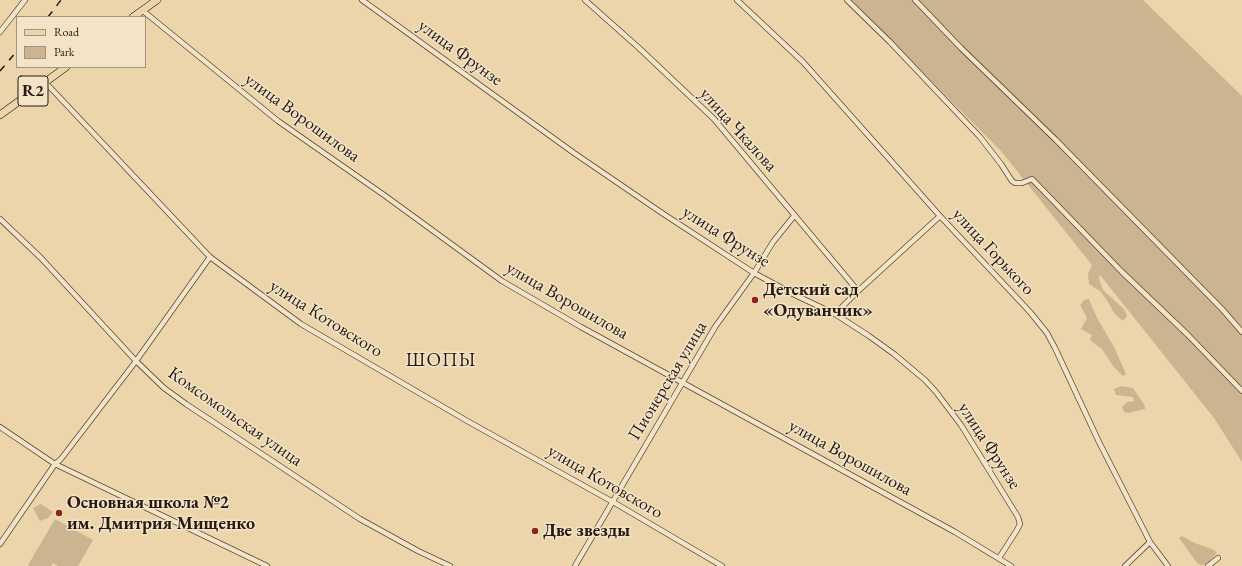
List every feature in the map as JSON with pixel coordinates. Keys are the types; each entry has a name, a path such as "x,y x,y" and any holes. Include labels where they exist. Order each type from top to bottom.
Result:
{"main road":[{"path":"134,16 157,0"},
{"name":"R2","path":"0,115 65,68"}],"street":[{"path":"0,32 25,0"},
{"name":"улица Фрунзе","path":"362,0 574,153 662,213 754,273 835,314 894,354 925,380 936,392 960,425 996,480 1019,521 1017,530 999,558"},
{"name":"улица Чкалова","path":"585,0 639,48 714,119 858,291"},
{"name":"улица Горького","path":"737,0 803,62 940,216 1030,312 1047,333 1099,442 1150,542 1168,566"},
{"path":"847,0 890,42 980,137 1012,181 1015,183 1022,183 1032,179 1121,271 1188,335 1242,391"},
{"path":"915,0 961,48 1067,150 1217,304 1242,332"},
{"name":"улица Ворошилова","path":"142,10 278,121 372,186 502,281 582,327 955,532 1011,566"},
{"name":"улица Котовского","path":"45,82 210,257 301,324 469,422 613,502 722,566"},
{"name":"Пионерская улица","path":"575,566 714,327 754,273 773,242 794,216"},
{"path":"835,314 940,216"},
{"name":"Комсомольская улица","path":"0,219 41,258 136,361 164,388 316,491 418,551 450,566"},
{"path":"0,544 55,464 62,459 136,361 210,257"},
{"path":"0,427 55,464 267,566"},
{"path":"1125,566 1150,542"},
{"path":"1208,566 1218,558"}],"green space":[{"path":"850,0 1143,0 1242,96 1242,462 1214,418 1100,275 1099,278 1103,290 1124,309 1127,316 1123,321 1114,313 1100,291 1089,284 1088,274 1092,265 1001,151"},
{"path":"1089,299 1097,318 1114,347 1126,374 1123,376 1113,366 1102,349 1090,340 1092,335 1081,329 1087,318 1080,305 1084,300"},
{"path":"1122,386 1133,388 1145,406 1145,409 1128,413 1124,412 1122,407 1127,402 1134,401 1133,397 1116,395 1114,389"},
{"path":"41,504 53,512 48,518 40,521 33,508"},
{"path":"55,519 93,540 78,566 58,566 53,563 51,566 28,565"},
{"path":"1182,536 1195,543 1214,550 1217,553 1205,565 1201,565 1197,563 1179,538"}],"railway":[{"path":"49,16 61,0"},
{"path":"0,71 16,52"}],"place":[{"name":"Детский сад «Одуванчик»","path":"755,300"},
{"name":"Основная школа №2 им. Дмитрия Мищенко","path":"59,513"},
{"name":"Две звезды","path":"535,531"}],"district":[{"name":"ШОПЫ","path":"441,361"}]}
